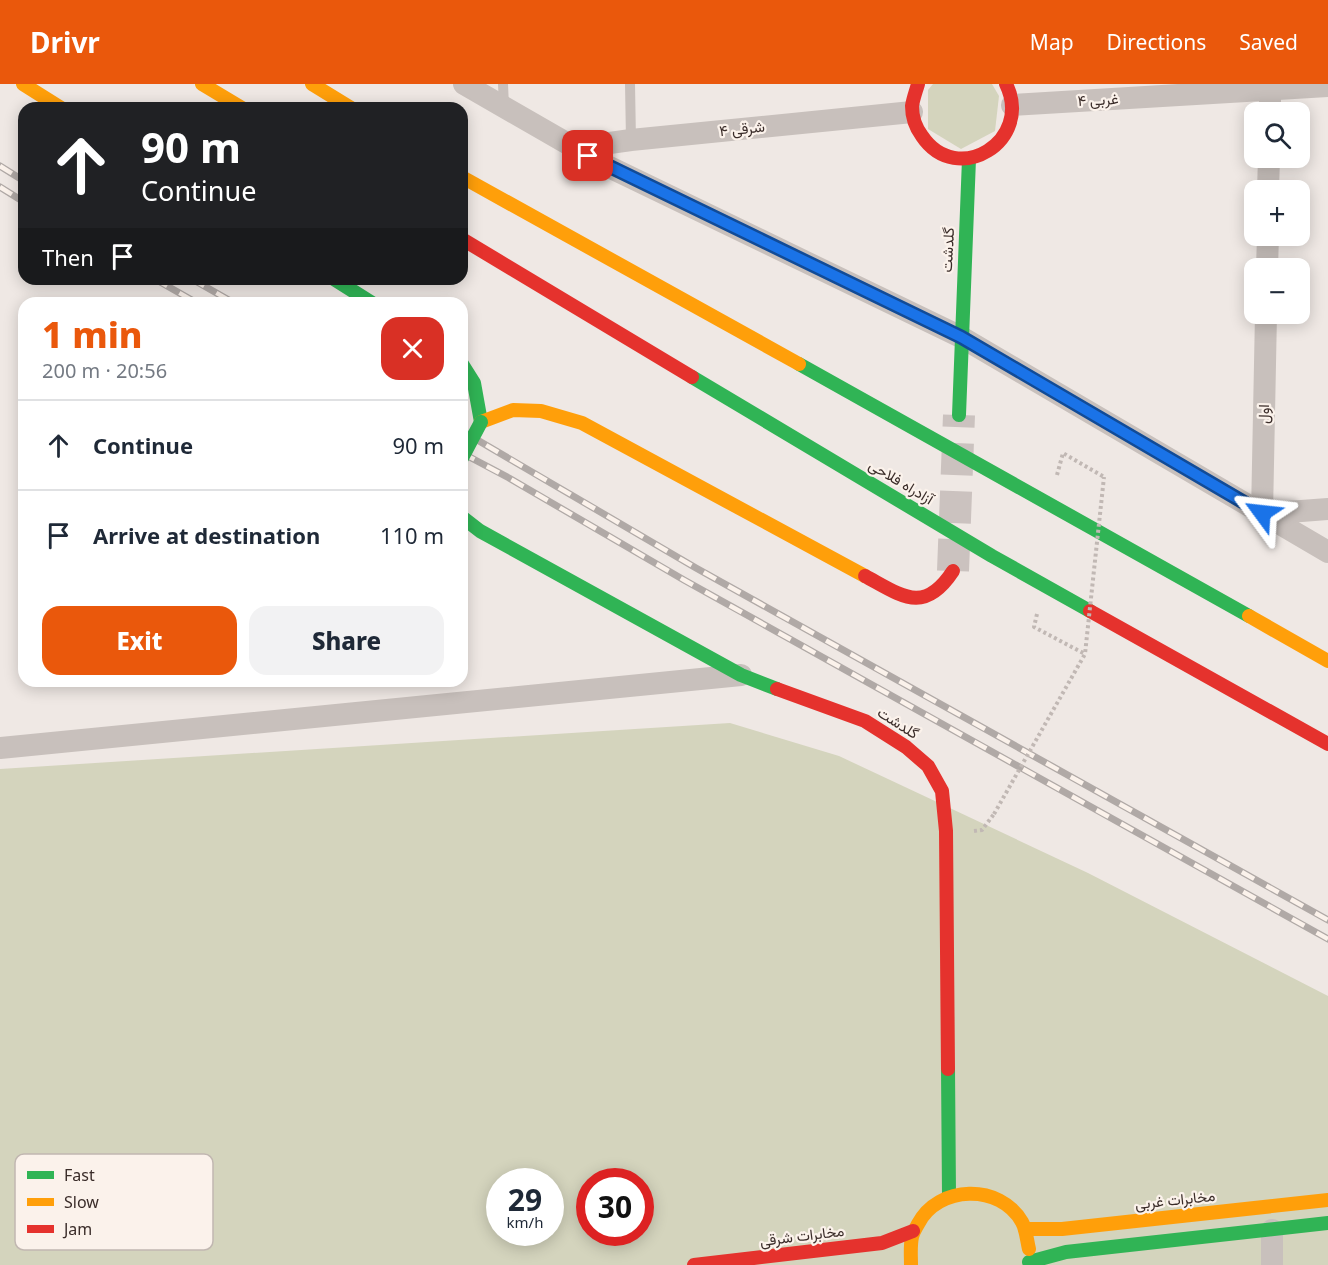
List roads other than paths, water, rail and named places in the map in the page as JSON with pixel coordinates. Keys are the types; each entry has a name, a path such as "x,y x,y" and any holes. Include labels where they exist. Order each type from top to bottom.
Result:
{"main road":[{"path":"22,84 51,102"},
{"path":"202,84 232,102"},
{"path":"312,84 341,102"},
{"path":"918,84 913,98 914,126 930,148 942,155 955,158 969,159 984,154 996,146 1006,134 1011,120 1009,94"},
{"name":"گلدشت","path":"959,415 969,159"},
{"path":"468,180 1328,661"},
{"name":"آزادراه فلاحی","path":"468,243 992,556 1328,744"},
{"path":"344,285 362,297"},
{"path":"468,372 478,395 482,422 468,447"},
{"path":"482,422 513,410 541,411 582,423 903,596 925,598 942,588 953,571"},
{"name":"گلدشت","path":"468,522 480,531 741,675 865,721 906,747 928,765 942,791 946,831 949,1195"},
{"path":"911,1265 909,1250 913,1231 921,1215 934,1203 949,1195 968,1191 986,1193 1002,1201 1016,1213 1025,1229 1029,1245 1028,1263 1066,1252 1328,1223"},
{"name":"مخابرات غربی","path":"1025,1229 1062,1229 1328,1200"},
{"name":"مخابرات شرقی","path":"694,1265 882,1243 913,1231"}],"street":[{"path":"464,84 603,164 961,337 1328,552"},
{"name":"۴ غربی","path":"1009,94 1328,86"},
{"path":"1270,89 1270,102"},
{"name":"۴ شرقی","path":"573,148 631,140 912,112"},
{"name":"اول","path":"1262,513 1266,324"},
{"path":"1262,513 1328,509"},
{"path":"0,748 741,675"},
{"path":"1272,1230 1272,1265"}],"lane":[{"path":"503,84 504,107"},
{"path":"630,84 631,140"}],"tunnel":[{"path":"953,571 959,415"}],"railway":[{"path":"0,166 18,177"},
{"path":"0,187 18,198"},
{"path":"166,285 186,297"},
{"path":"202,285 224,297"},
{"path":"468,435 696,568 1328,920"},
{"path":"468,456 684,580 1328,939"}]}
